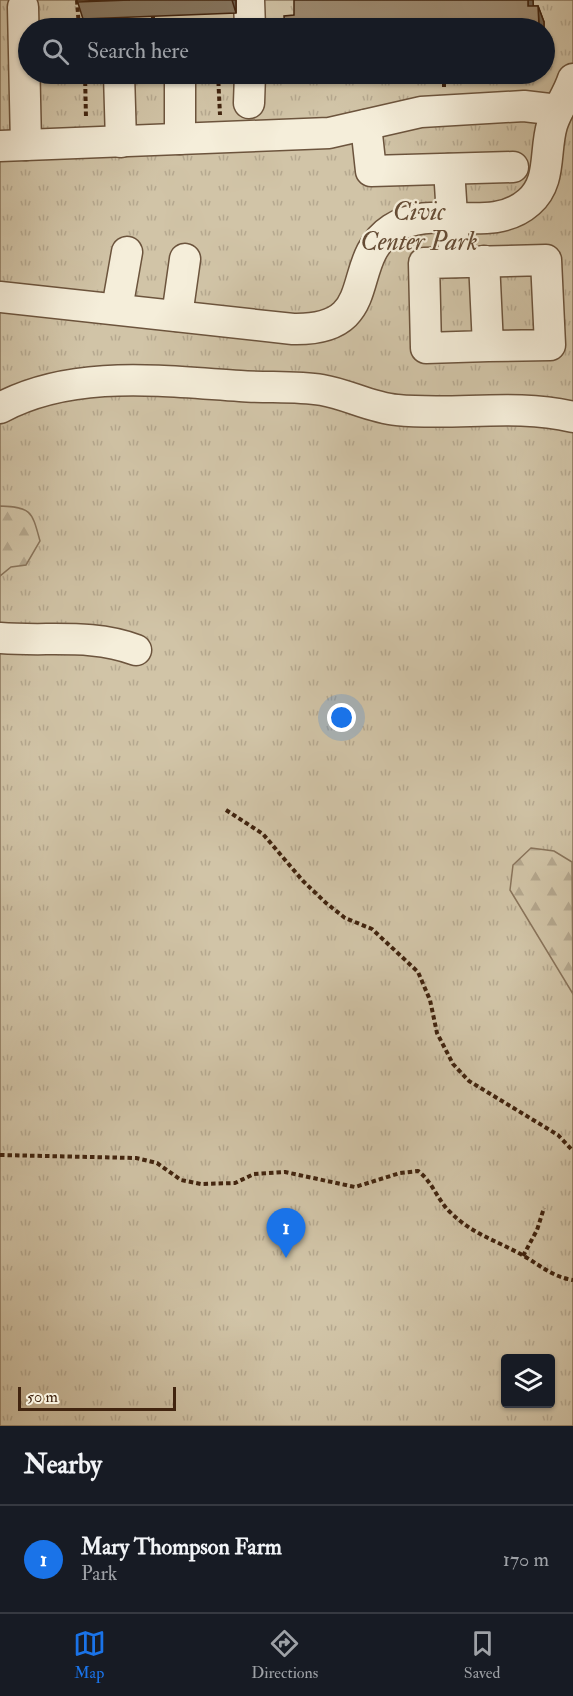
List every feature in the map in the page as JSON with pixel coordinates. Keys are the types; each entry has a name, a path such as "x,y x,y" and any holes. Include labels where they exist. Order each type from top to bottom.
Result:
{"street":[{"path":"249,0 250,18"},
{"path":"22,18 23,7"},
{"path":"18,76 13,145 329,133 421,112 524,106 558,110"},
{"path":"0,297 293,329 312,329 330,324 345,314 354,304 369,259 383,236 407,222 498,217 529,202 546,175 549,138 558,110 573,79"},
{"path":"119,84 121,142"},
{"path":"180,84 180,139"},
{"path":"366,125 371,171 513,167"},
{"path":"449,169 455,262"},
{"path":"117,309 126,252"},
{"path":"177,316 185,259"},
{"path":"546,260 550,345 426,348 424,263 484,261 546,260"},
{"path":"484,261 488,346"},
{"path":"0,408 19,398 59,386 114,381 179,380 322,390 396,410 547,411 573,417"},
{"path":"0,638 31,641 98,639 136,650"}],"path":[{"path":"77,0 78,18"},
{"path":"85,84 88,143"},
{"path":"218,84 220,124"},
{"path":"226,810 263,834 303,881 326,903 345,918 372,928 418,972 430,1000 437,1033 453,1064 469,1082 558,1136 573,1151"},
{"path":"0,1155 136,1158 157,1163 181,1180 201,1184 235,1183 254,1174 285,1172 355,1187 400,1173 418,1171 426,1177 439,1201 465,1227 523,1256 556,1277 573,1280"},
{"path":"523,1256 537,1230 544,1208"}],"green space":[{"name":"Civic Center Park","path":"0,0 573,0 573,1426 0,1426"},
{"path":"0,506 19,508 29,513 35,523 40,541 26,565 11,567 0,576"},
{"path":"531,848 554,851 572,862 573,994 510,890 513,865"}],"building":[{"path":"77,0 130,0 77,2"},
{"path":"294,0 528,0 528,6 538,6 539,18 284,18 284,16 294,15"}],"place":[{"name":"Mary Thompson Farm","path":"286,1258"}]}
